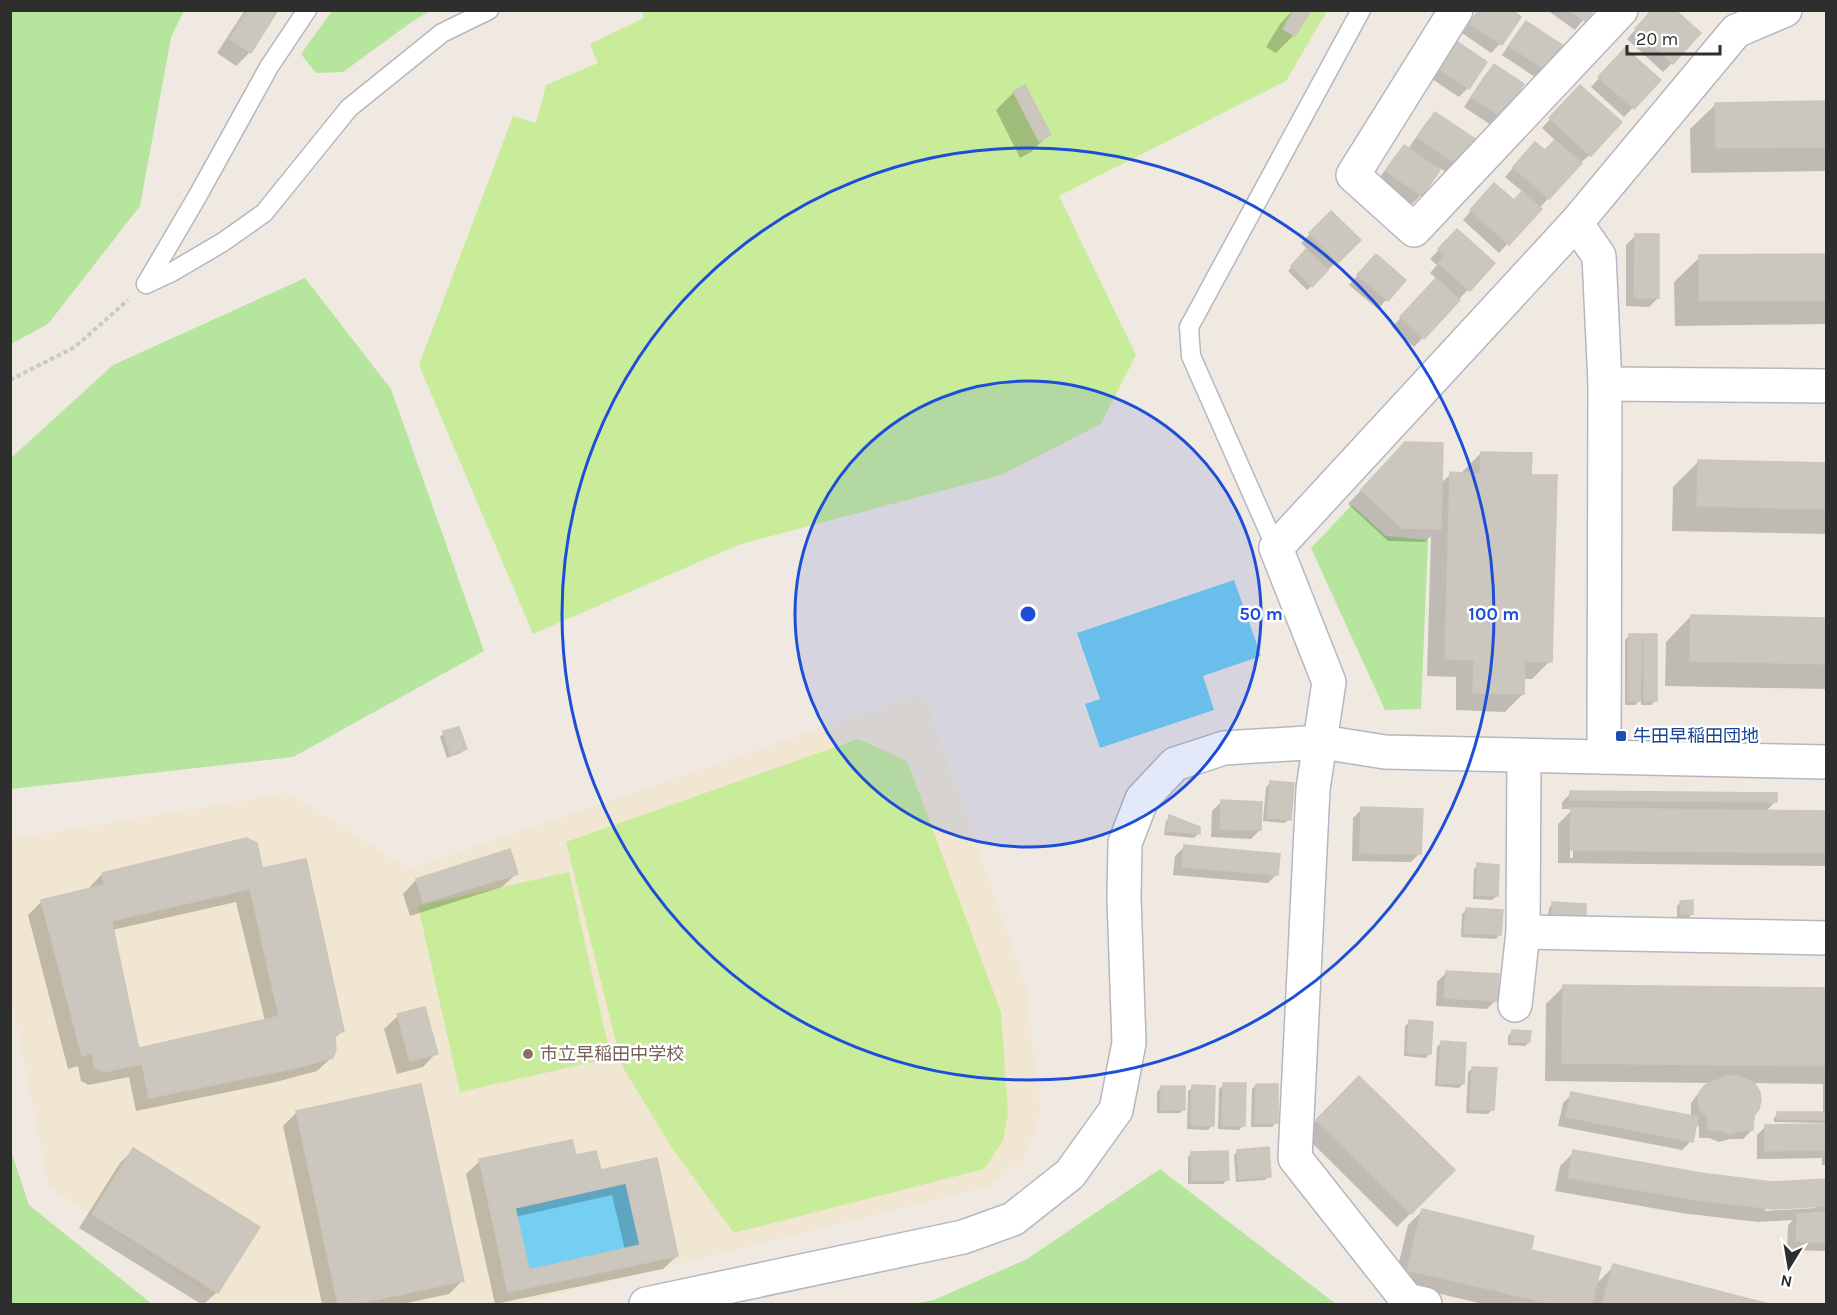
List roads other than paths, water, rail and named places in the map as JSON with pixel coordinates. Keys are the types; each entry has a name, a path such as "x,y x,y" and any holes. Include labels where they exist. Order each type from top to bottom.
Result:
{"street":[{"path":"1456,10 1353,175 1414,231 1621,10"},
{"path":"1425,1305 1407,1300 1295,1158 1313,789 1322,742 1329,682 1276,548 1576,223 1730,21 1785,10"},
{"path":"1576,223 1599,256 1605,384 1604,757"},
{"path":"1605,384 1827,386"},
{"path":"646,1305 963,1237 1013,1219 1070,1174 1116,1110 1129,1043 1124,898 1125,843 1142,799 1175,764 1224,748 1322,742 1386,752 1827,762"},
{"path":"1515,1005 1523,932 1524,756"},
{"path":"1523,932 1827,938"}],"lane":[{"path":"307,10 269,67 146,284 172,273 223,242 264,213 348,108 442,33 489,10"},
{"path":"1276,548 1191,356 1189,327 1361,10"}],"water":[{"path":"1234,580 1261,656 1203,676 1214,710 1100,748 1085,704 1100,699 1077,633"},
{"path":"626,1183 640,1245 529,1270 515,1208"}],"place":[{"name":"牛田早稲田団地","path":"1621,736"},
{"name":"市立早稲田中学校","path":"528,1054"}]}
